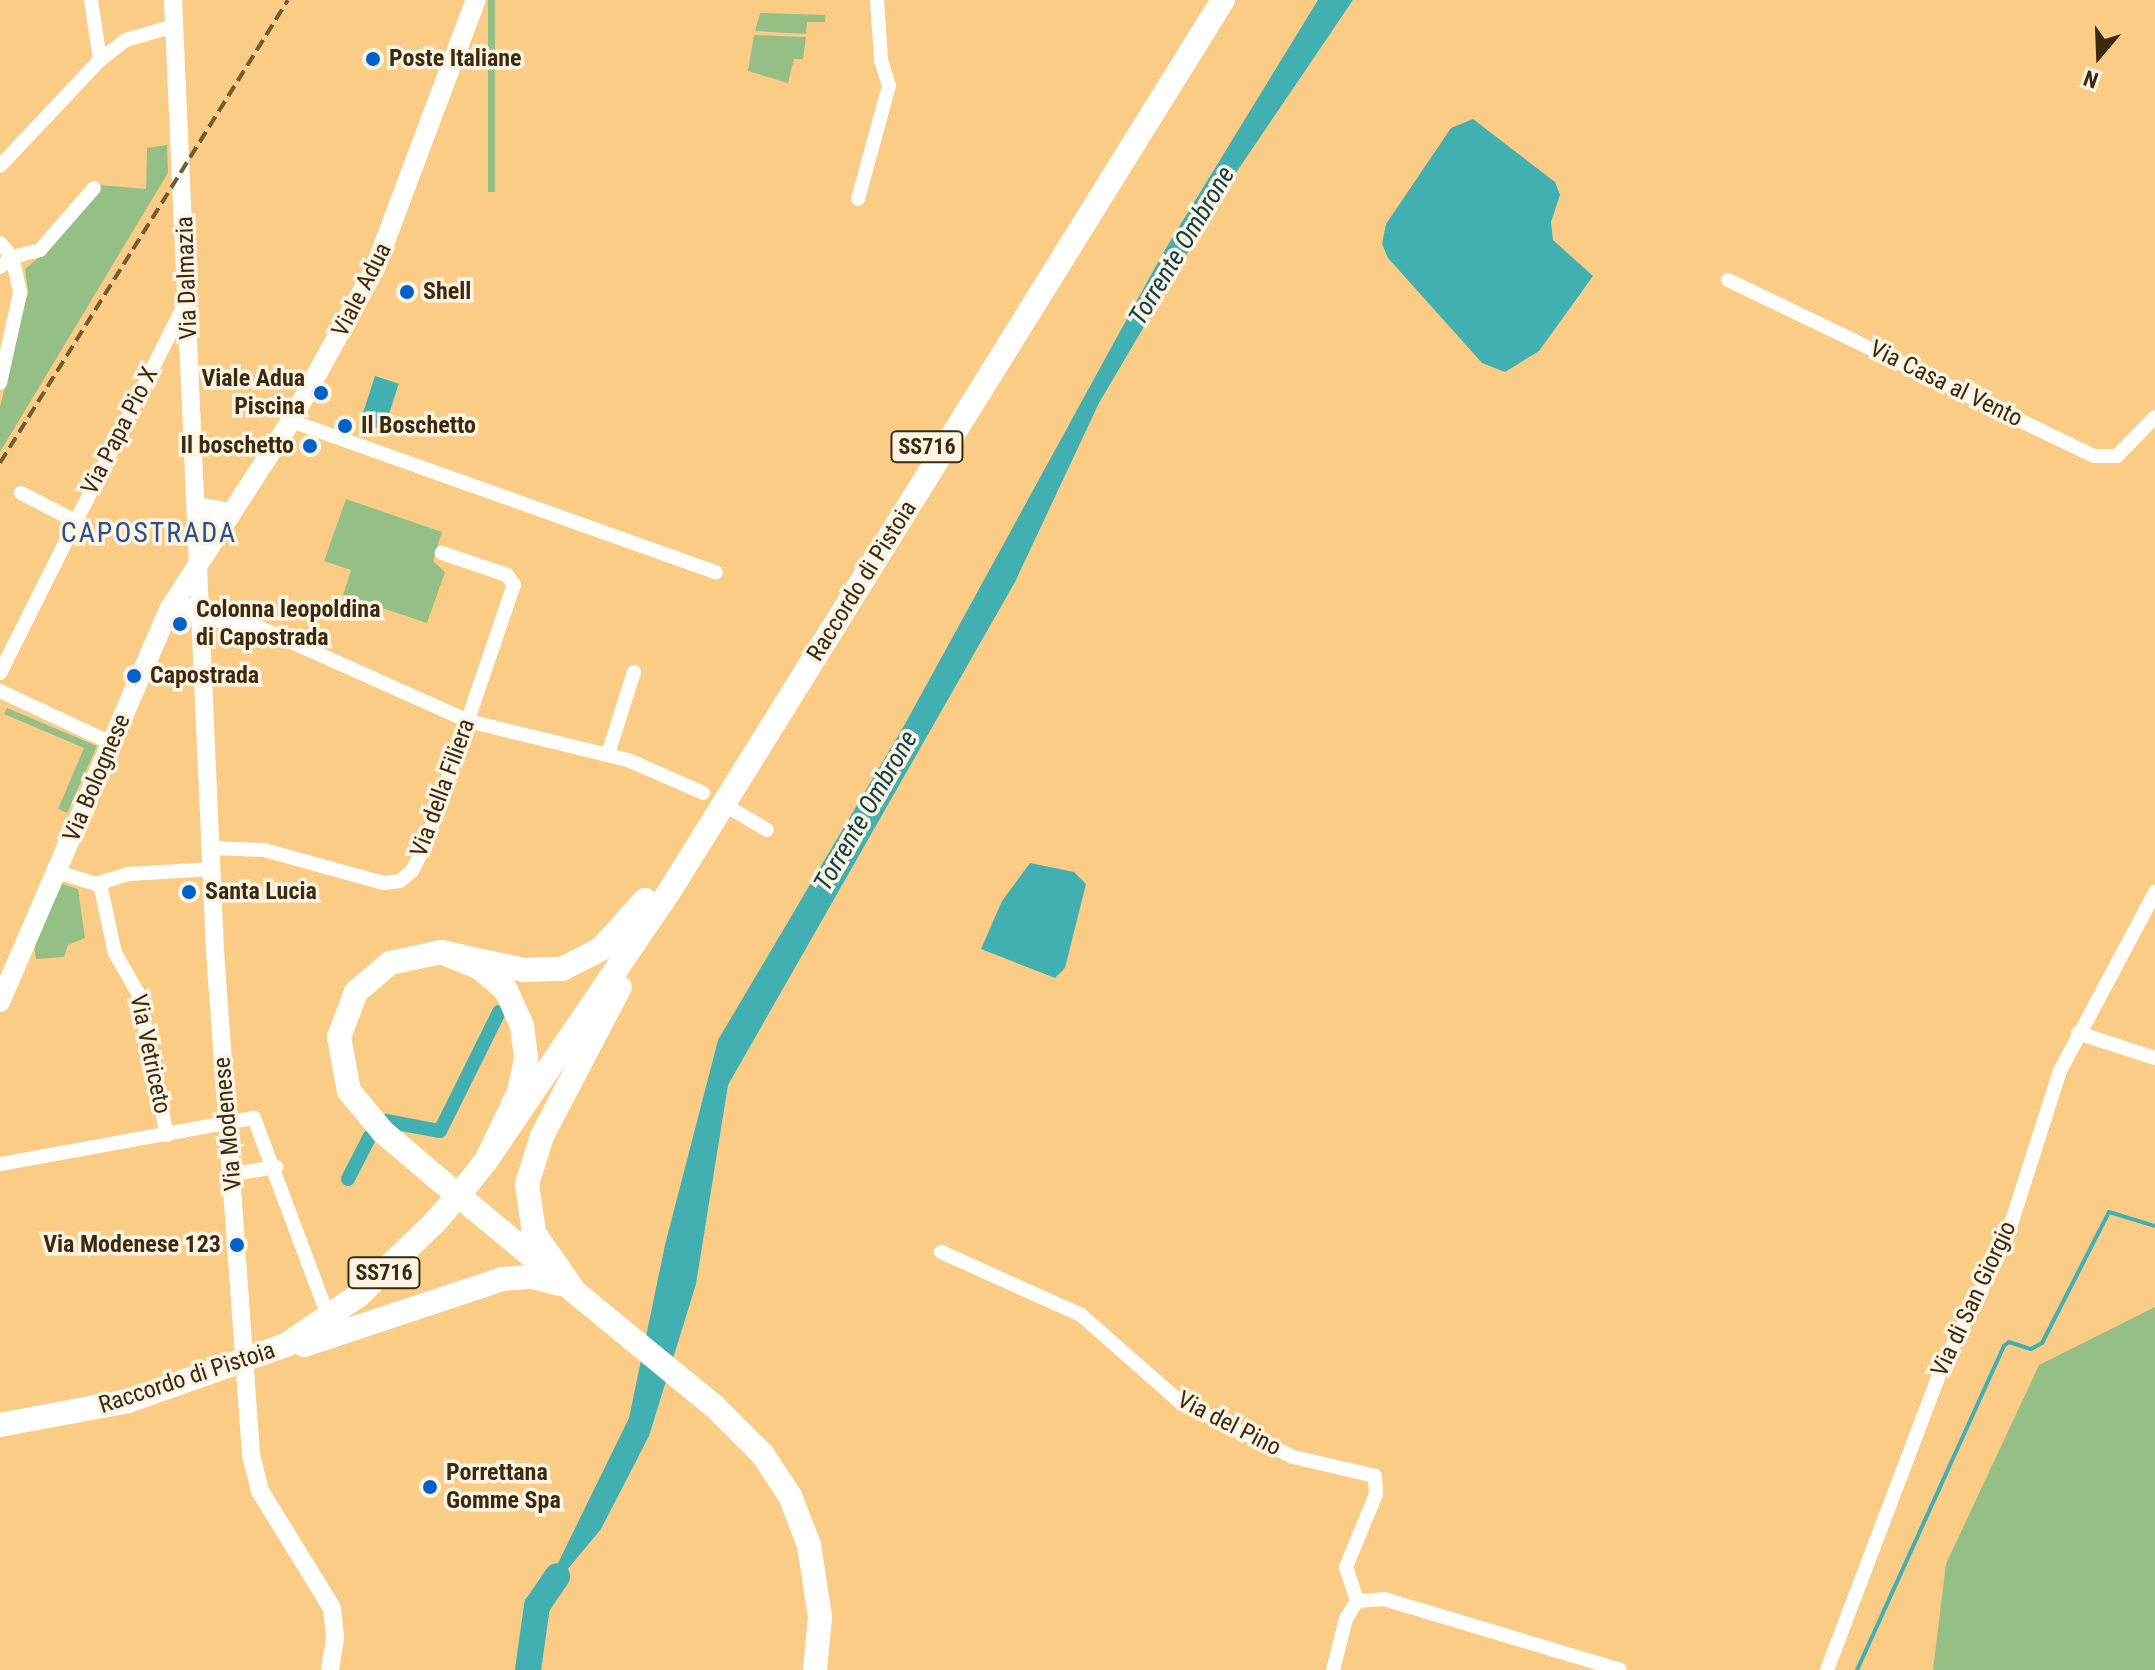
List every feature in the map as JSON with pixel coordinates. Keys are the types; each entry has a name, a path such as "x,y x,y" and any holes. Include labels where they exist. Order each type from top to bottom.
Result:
{"main road":[{"name":"Viale Adua","path":"199,556 291,421 387,241 476,0"},
{"name":"Raccordo di Pistoia","path":"659,893 1207,0"},
{"name":"Raccordo di Pistoia","path":"0,1425 76,1413 193,1380 259,1357 301,1337 370,1286 424,1233 486,1161 659,893 1223,0"},
{"path":"198,507 228,513"},
{"name":"Via Bolognese","path":"0,1002 170,608 199,556"},
{"path":"170,608 187,608 202,618"},
{"path":"659,893 601,949 562,969 524,970 441,952 390,963 356,992 343,1020 338,1050 349,1091 383,1132 715,1407 763,1455 801,1521 820,1617 815,1670"},
{"path":"575,1292 534,1233 527,1206 529,1171 552,1116 659,893"},
{"path":"441,952 499,981 522,1026 524,1077 486,1161"},
{"path":"259,1357 425,1303 524,1277 547,1279 575,1292"}],"street":[{"path":"91,0 100,60"},
{"name":"Via Dalmazia","path":"173,0 199,556"},
{"path":"858,199 889,86 881,59 877,0"},
{"path":"0,166 100,60 126,40 174,26"},
{"path":"0,267 12,257 40,250 94,188"},
{"path":"0,243 12,257 20,303 0,383"},
{"name":"Via Casa al Vento","path":"1728,280 2094,456 2117,456 2155,417"},
{"name":"Via Papa Pio X","path":"0,673 187,299"},
{"path":"291,421 716,572"},
{"name":"Via Papa Pio X","path":"21,493 75,521"},
{"name":"Via della Filiera","path":"212,848 257,849 369,880 400,881 421,855 514,581 442,553"},
{"name":"Via Modenese","path":"199,556 212,869 253,1473 332,1608 335,1638 330,1670"},
{"path":"202,618 272,633 468,721 608,754 703,793"},
{"path":"608,754 634,672"},
{"path":"0,691 111,743"},
{"path":"730,808 767,830"},
{"path":"57,872 100,884 129,874 212,869"},
{"name":"Via Vetriceto","path":"100,884 118,960 137,988 167,1135"},
{"name":"Via di San Giorgio","path":"1827,1670 1943,1365 2001,1253 2060,1071 2155,892"},
{"path":"2078,1033 2155,1058"},
{"path":"0,1164 167,1135 227,1119 256,1119 323,1303"},
{"path":"233,1174 276,1167"},
{"name":"Via del Pino","path":"941,1252 1081,1315 1181,1403 1293,1457 1375,1476 1376,1494 1347,1563 1357,1601"},
{"path":"1333,1670 1346,1619 1357,1601 1384,1599 1620,1670"}],"green space":[{"path":"488,0 495,0 495,192 488,192"},
{"path":"760,13 825,15 825,22 807,22 806,34 755,31"},
{"path":"754,35 806,37 803,59 794,59 788,83 748,71"},
{"path":"167,145 168,173 0,452 0,407 28,291 25,269 44,253 99,185 146,189 147,148"},
{"path":"346,499 442,532 433,561 445,572 427,623 343,595 351,570 324,561"},
{"path":"7,708 97,746 67,813 58,809 84,748 4,714"},
{"path":"62,884 78,889 85,938 68,945 64,957 36,959 34,944"},
{"path":"2155,1307 2155,1670 1933,1670 1946,1564 2039,1365"}],"water":[{"path":"1318,0 1353,0 1225,189 1099,403 1015,582 728,1085 696,1284 649,1436 601,1529 537,1606 629,1418 665,1245 718,1040 905,724 1163,253"},
{"path":"1473,119 1555,182 1560,195 1551,222 1553,240 1593,276 1539,351 1505,372 1482,363 1388,258 1382,244 1386,224 1451,128"},
{"path":"375,376 399,384 384,430 360,423"},
{"path":"1030,863 1074,872 1086,884 1065,968 1055,978 981,949 1002,901"}],"waterway":[{"path":"386,1121 440,1131 499,1012"},
{"path":"348,1179 370,1136"},
{"path":"1857,1670 2004,1346 2009,1342 2031,1349 2042,1343 2109,1212 2155,1226"},
{"name":"Torrente Ombrone","path":"528,1670 537,1606 557,1576"}],"railway":[{"path":"0,463 288,0"}],"place":[{"name":"Poste Italiane","path":"373,59"},
{"name":"Shell","path":"407,292"},
{"name":"Viale Adua Piscina","path":"321,393"},
{"name":"Il Boschetto","path":"345,426"},
{"name":"Il boschetto","path":"310,446"},
{"name":"Colonna leopoldina di Capostrada","path":"180,624"},
{"name":"Capostrada","path":"134,676"},
{"name":"Santa Lucia","path":"189,892"},
{"name":"Via Modenese 123","path":"237,1245"},
{"name":"Porrettana Gomme Spa","path":"430,1487"}],"district":[{"name":"CAPOSTRADA","path":"149,533"}]}
